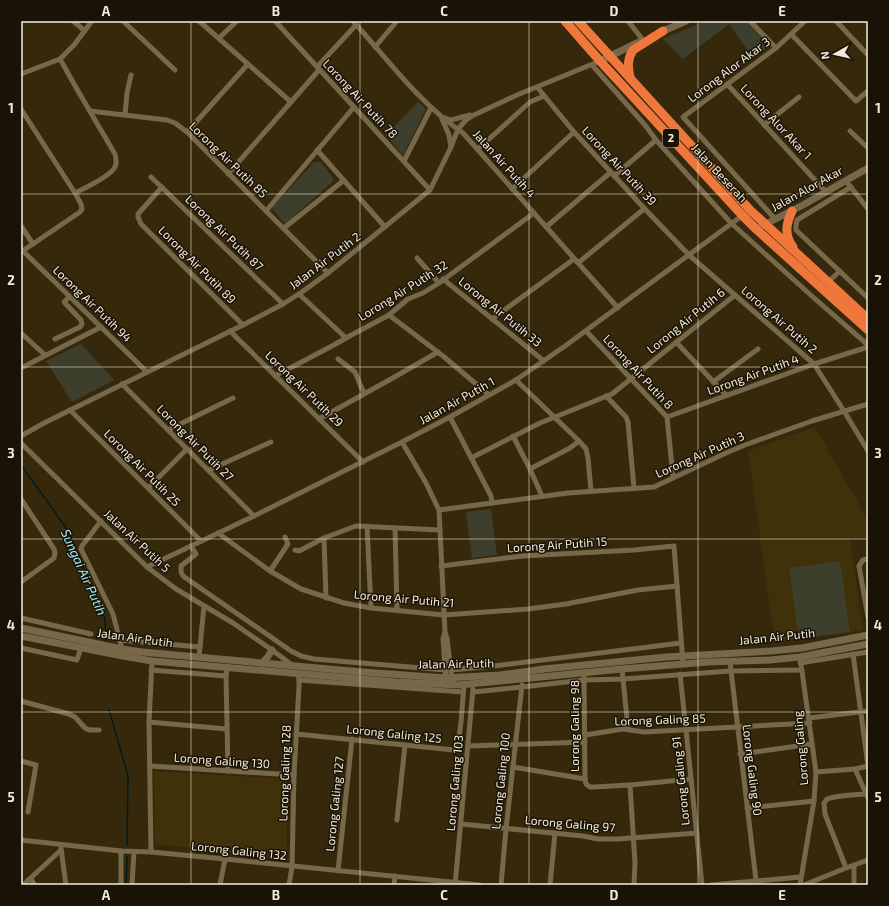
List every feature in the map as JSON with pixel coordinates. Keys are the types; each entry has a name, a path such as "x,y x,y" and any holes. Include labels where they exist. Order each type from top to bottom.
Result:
{"highway":[{"name":"Jalan Beserah","path":"565,21 596,63 746,213 765,225 868,319"},
{"name":"Jalan Beserah","path":"578,21 630,78 746,213 756,229 868,330"},
{"path":"630,78 628,61 633,50 663,31"},
{"path":"792,211 787,221 786,232 790,243 796,252"}],"street":[{"path":"73,21 85,31"},
{"path":"21,74 60,59 74,45 92,21"},
{"path":"123,21 175,70"},
{"path":"199,21 291,102"},
{"path":"219,38 237,21"},
{"name":"Lorong Air Putih 78","path":"274,21 430,190"},
{"path":"374,47 397,21"},
{"path":"628,21 643,40"},
{"path":"686,21 596,63 656,140 731,223 868,346"},
{"path":"750,21 776,48"},
{"name":"Lorong Alor Akar 3","path":"775,220 683,117 776,48 805,21"},
{"path":"836,21 868,55"},
{"path":"228,174 291,102 354,23"},
{"name":"Jalan Air Putih 4","path":"354,23 418,95 442,118 463,133 478,149 618,308"},
{"path":"791,34 856,101 868,91"},
{"path":"60,59 115,154 116,162 116,166 110,173 75,194"},
{"name":"Jalan Air Putih 2","path":"21,436 122,384 243,325 299,294 328,273 430,190 458,129 466,120 517,95 596,63"},
{"path":"187,132 248,64"},
{"path":"125,115 127,93 131,75"},
{"name":"Lorong Alor Akar 1","path":"727,84 826,192"},
{"name":"Lorong Air Putih 39","path":"537,87 574,132 644,209 689,255"},
{"path":"478,149 530,102 544,96"},
{"path":"764,125 799,97"},
{"path":"266,211 354,107"},
{"path":"404,161 431,108"},
{"path":"21,109 75,194 81,204 82,209 80,212 22,251"},
{"name":"Lorong Air Putih 85","path":"90,111 167,120 175,123 187,132 328,273"},
{"path":"442,118 451,120 474,115"},
{"path":"442,118 450,135 451,147"},
{"path":"850,131 868,148"},
{"path":"512,189 574,132"},
{"path":"546,227 656,140"},
{"path":"317,150 385,227"},
{"name":"Jalan Alor Akar","path":"756,229 792,211 868,168"},
{"name":"Lorong Air Putih 87","path":"151,177 283,304"},
{"path":"284,228 343,181"},
{"path":"846,181 868,209"},
{"name":"Lorong Air Putih 89","path":"162,187 138,214 142,224 243,325"},
{"path":"851,187 797,220 796,230 868,298"},
{"path":"492,319 576,261 644,209"},
{"name":"Lorong Air Putih 32","path":"275,376 389,315 408,299 423,293 441,281 534,213"},
{"name":"Jalan Air Putih 1","path":"147,568 363,462 450,417 516,380 618,308 746,213"},
{"path":"21,226 33,244"},
{"name":"Lorong Air Putih 94","path":"22,251 147,372"},
{"name":"Lorong Air Putih 2","path":"689,255 814,364 868,451"},
{"name":"Lorong Air Putih 33","path":"417,258 441,281 492,319 544,361"},
{"path":"828,282 840,270"},
{"path":"299,294 346,338"},
{"name":"Lorong Air Putih 6","path":"471,458 540,423 612,394 735,295"},
{"path":"55,339 80,327 82,324 81,320 64,302 69,297"},
{"path":"389,315 438,352 489,395"},
{"path":"21,368 101,327"},
{"name":"Lorong Air Putih 29","path":"230,331 363,462"},
{"name":"Lorong Air Putih 8","path":"586,331 667,416 673,477"},
{"path":"21,333 45,356"},
{"path":"676,342 726,395"},
{"name":"Lorong Air Putih 4","path":"667,416 868,346"},
{"path":"713,382 758,349"},
{"path":"319,419 438,352"},
{"path":"338,359 355,372 365,393"},
{"path":"516,380 586,449 591,491"},
{"name":"Lorong Air Putih 27","path":"122,384 254,516"},
{"path":"606,396 628,422 634,488"},
{"path":"168,430 233,398"},
{"name":"Lorong Air Putih 3","path":"439,510 568,492 654,487 745,445 807,423 868,404"},
{"name":"Lorong Air Putih 25","path":"70,410 201,541"},
{"path":"450,417 491,496 492,503"},
{"path":"513,436 542,496"},
{"path":"530,469 570,448 579,441"},
{"path":"209,470 271,442"},
{"path":"402,442 426,483 439,510 445,632 443,639 449,681"},
{"name":"Jalan Air Putih 5","path":"21,443 147,568 176,589 233,623 285,659 292,666"},
{"path":"148,488 187,449"},
{"path":"21,499 56,553 54,558 21,582"},
{"path":"100,522 81,549 113,614 122,649"},
{"path":"295,550 299,551 324,538 356,526 440,530"},
{"path":"368,526 371,608"},
{"path":"395,528 397,610"},
{"name":"Lorong Air Putih 21","path":"218,533 270,571 301,589 344,604 371,608 444,615 528,609 566,604 638,590 677,586"},
{"path":"270,571 288,544 285,537"},
{"path":"324,538 326,598"},
{"path":"191,546 196,554 181,566 183,576 291,651 301,656 314,659 448,670 681,642"},
{"name":"Lorong Air Putih 15","path":"441,566 523,556 634,550 674,546 677,586"},
{"path":"868,559 863,560 860,566 868,617"},
{"path":"677,586 683,660"},
{"path":"200,657 204,606"},
{"path":"233,623 238,614"},
{"path":"21,618 91,634"},
{"name":"Jalan Air Putih","path":"21,629 142,652 449,681 464,689 523,679 563,679 584,672 802,648 868,635"},
{"name":"Jalan Air Putih","path":"21,636 152,661 227,667 299,676 396,682 449,681 578,665 683,660 730,662 800,660 868,644"},
{"path":"120,640 200,647"},
{"path":"21,648 77,660 80,648"},
{"path":"262,663 272,650"},
{"path":"800,660 868,652"},
{"path":"816,772 855,769 868,766 853,654"},
{"path":"577,655 578,665"},
{"path":"532,660 532,670"},
{"name":"Lorong Galing","path":"800,660 816,772 814,800 800,885"},
{"path":"151,852 149,722 152,661"},
{"name":"Lorong Galing 90","path":"730,662 756,880"},
{"path":"362,664 362,672"},
{"path":"292,666 299,676 464,689"},
{"path":"227,667 228,771"},
{"path":"622,668 628,729"},
{"path":"151,670 226,676"},
{"path":"473,688 522,687 563,679 623,679 730,670 802,670"},
{"name":"Lorong Galing 98","path":"584,672 585,779"},
{"name":"Lorong Galing 91","path":"680,674 702,885"},
{"name":"Lorong Galing 128","path":"289,885 292,867 294,775 299,676"},
{"name":"Lorong Galing 100","path":"501,885 523,679"},
{"name":"Lorong Galing 103","path":"456,884 473,688"},
{"name":"Lorong Galing 125","path":"296,734 451,750 456,749 458,746 464,689"},
{"path":"21,701 69,714 85,728 89,730 99,730"},
{"name":"Lorong Galing 85","path":"585,735 628,729 644,732 737,728 809,721 868,711"},
{"path":"149,722 228,729"},
{"name":"Lorong Galing 127","path":"338,871 352,739"},
{"path":"468,746 585,742"},
{"path":"740,754 812,744"},
{"path":"397,820 405,745"},
{"path":"21,761 36,765 28,812"},
{"name":"Lorong Galing 130","path":"150,766 294,775"},
{"path":"513,767 585,779 586,784 590,786 630,785 691,779"},
{"path":"846,868 825,814 824,803 827,799 841,796 867,796 855,769"},
{"path":"630,785 635,863 634,885"},
{"path":"747,808 814,800"},
{"name":"Lorong Galing 97","path":"461,824 583,836 598,839 697,833"},
{"path":"550,885 555,833"},
{"name":"Lorong Galing 132","path":"21,840 61,847 151,852 395,876 446,884 480,885"},
{"path":"23,885 61,847"},
{"path":"61,847 66,885"},
{"path":"121,851 121,885"},
{"path":"132,885 134,852"},
{"path":"220,885 226,859"},
{"path":"804,885 868,860"},
{"path":"854,865 854,885"},
{"path":"394,885 395,876"},
{"path":"711,885 801,877"},
{"path":"31,878 33,883 36,885"}],"shaded area":[{"path":"815,427 868,520 868,538 850,540 863,630 775,643 748,451"},
{"path":"154,771 287,779 287,855 284,858 155,844"}],"green space":[{"path":"706,21 747,21 770,45 753,58 729,24 683,59 663,39"},
{"path":"418,102 426,109 403,155 386,135"},
{"path":"314,162 321,162 334,180 285,224 272,208"},
{"path":"81,344 114,380 72,402 46,361"},
{"path":"491,509 497,555 472,558 466,512"},
{"path":"840,561 850,632 799,639 789,568"}],"waterway":[{"name":"Sungai Air Putih","path":"21,465 67,529 105,619 106,643"},
{"name":"Sungai Air Putih","path":"109,710 128,776 127,845"},
{"name":"Sungai Air Putih","path":"126,885 127,857"}]}
